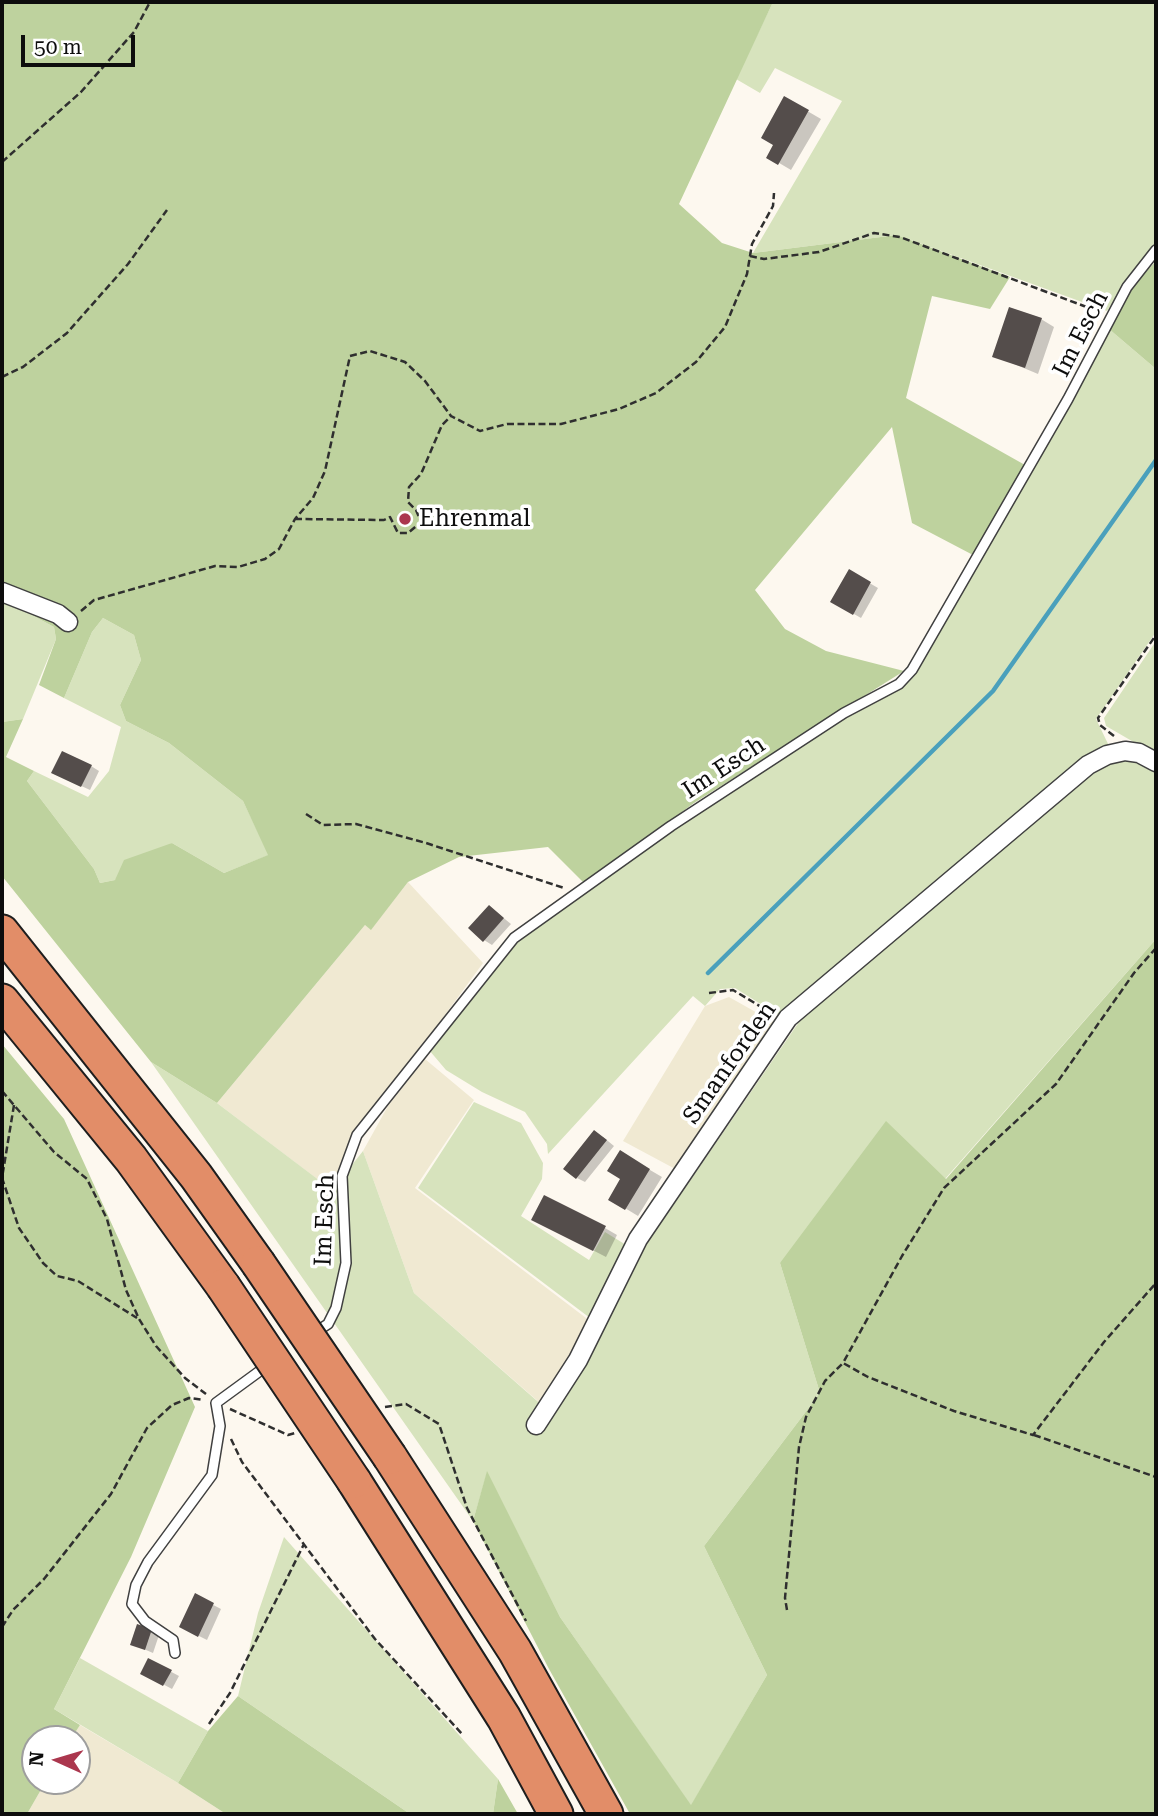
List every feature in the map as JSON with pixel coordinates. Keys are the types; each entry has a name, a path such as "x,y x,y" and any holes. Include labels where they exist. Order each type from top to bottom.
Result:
{"highway":[{"path":"2,932 197,1176 258,1262 390,1457 515,1651 606,1814"},
{"path":"2,1001 131,1159 223,1286 354,1481 504,1718 556,1814"}],"street":[{"path":"2,592 58,614 68,622"},
{"path":"1125,751 1139,753 1156,762"},
{"name":"Smanforden","path":"536,1425 578,1360 638,1239 784,1022 1088,765 1107,755 1125,751"}],"lane":[{"name":"Im Esch","path":"296,1346 328,1324 336,1308 346,1263 342,1176 357,1135 514,938 671,826 844,713 899,684 912,670 1068,400 1127,287 1156,250"},
{"path":"174,1653 173,1640 145,1621 132,1604 136,1585 148,1562 212,1475 220,1426 216,1403 285,1354"}],"path":[{"path":"2,162 80,92 134,32 150,2"},
{"path":"68,622 94,600 215,566 238,567 265,559 279,549 295,519 313,498 325,471 350,356 370,351 405,362 425,381 451,416 480,431 507,424 561,424 620,409 656,393 696,362 725,327 747,274 752,244 773,206 774,193"},
{"path":"2,377 23,367 67,333 128,264 167,210"},
{"path":"750,256 764,259 819,252 874,233 900,237 1111,316"},
{"path":"295,519 384,520 390,517 398,533 408,533 421,522 416,510 408,502 409,487 421,474 442,425 451,416"},
{"path":"1125,751 1121,741 1100,725 1098,718 1156,635"},
{"path":"306,814 323,825 356,824 426,843 577,893"},
{"path":"787,1610 785,1598 799,1447 806,1417 825,1381 843,1363 902,1256 944,1188 1056,1084 1134,972 1156,948"},
{"path":"709,993 733,990 784,1022"},
{"path":"2,1091 54,1152 87,1179 107,1219 126,1290 139,1319 156,1346 185,1378 216,1403 242,1462 375,1639 463,1735"},
{"path":"14,1105 2,1178 19,1228 43,1263 57,1276 78,1281 139,1319"},
{"path":"1032,1435 1104,1342 1156,1283"},
{"path":"843,1363 868,1377 954,1411 1156,1478"},
{"path":"2,1627 13,1610 44,1579 111,1494 147,1428 172,1405 189,1398 216,1403"},
{"path":"209,1724 230,1693 304,1544"}],"shaded area":[{"path":"408,882 483,963 382,1101 335,1178 333,1191 217,1103 365,925 371,929"},
{"path":"729,997 777,1024 679,1171 623,1141 705,1006"},
{"path":"425,1059 474,1100 415,1188 590,1321 577,1348 540,1403 414,1293 363,1151 388,1106"},
{"path":"91,1732 226,1814 27,1814 38,1795 91,1795"}],"green space":[{"path":"2,2 773,2 679,204 722,243 753,253 897,235 1010,277 990,309 932,296 906,398 1025,465 973,555 912,523 892,427 755,590 785,629 826,651 904,671 694,803 585,884 548,847 459,857 408,882 371,930 365,925 217,1103 151,1062 2,876 2,722 23,719 6,757 34,771 27,781 94,869 100,883 115,880 124,860 172,843 224,873 268,855 243,801 169,743 126,721 120,705 141,660 134,635 103,618 92,632 64,698 39,685 56,639 54,627 2,599"},
{"path":"773,2 1156,2 1156,249 1129,279 1107,311 897,235 753,253 842,101 775,68 760,93 736,79"},
{"path":"1156,261 1156,369 1109,329 1133,286"},
{"path":"1109,329 1156,369 1156,632 1096,719 1111,750 783,1018 735,988 720,989 705,1006 693,996 548,1154 547,1144 525,1112 482,1092 446,1070 429,1050 515,940 671,830 844,716 900,687"},
{"path":"2,599 54,627 56,639 23,719 2,722"},
{"path":"103,618 134,635 141,660 120,705 126,721 169,743 243,801 269,855 224,873 172,843 115,880 100,883 94,869 27,781 34,771 88,797 109,771 121,727 64,698 92,632"},
{"path":"1156,641 1156,755 1106,726 1104,718"},
{"path":"1118,760 1138,760 1156,769 1156,939 945,1179 780,1263 820,1393 704,1546 767,1675 691,1806 560,1617 487,1473 473,1521 151,1062 217,1103 332,1190 363,1151 414,1293 552,1414 648,1242 801,1019 1095,766"},
{"path":"1156,939 1156,1814 630,1814 549,1669 473,1521 487,1471 560,1617 691,1805 767,1675 704,1546 820,1393 780,1263 886,1121 946,1179"},
{"path":"2,1044 64,1119 195,1407 131,1557 54,1709 80,1725 21,1725 21,1795 38,1795 27,1814 2,1814"},
{"path":"474,1102 521,1123 543,1163 542,1179 521,1216 589,1260 605,1232 631,1248 590,1318 418,1188"},
{"path":"284,1537 498,1779 493,1814 410,1814 238,1696 258,1613"},
{"path":"80,1658 208,1731 178,1783 91,1731 91,1725 81,1725 54,1709"},
{"path":"238,1696 410,1814 226,1814 178,1783 208,1731"},
{"path":"498,1779 518,1814 493,1814"}],"building":[{"path":"784,96 809,110 778,165 766,158 773,145 761,138"},
{"path":"1009,307 1042,318 1025,368 992,357"},
{"path":"849,569 871,582 853,615 830,602"},
{"path":"62,751 92,765 81,787 51,773"},
{"path":"489,905 504,918 483,942 468,928"},
{"path":"594,1130 607,1140 576,1179 563,1169"},
{"path":"620,1150 650,1169 625,1210 608,1200 620,1179 607,1171"},
{"path":"544,1195 606,1226 593,1251 531,1220"},
{"path":"195,1593 214,1603 198,1637 179,1627"},
{"path":"137,1624 152,1629 145,1650 130,1645"},
{"path":"148,1658 172,1670 163,1686 140,1674"}],"waterway":[{"path":"708,973 993,691 1156,460"}],"place":[{"name":"Ehrenmal","path":"405,519"}]}
